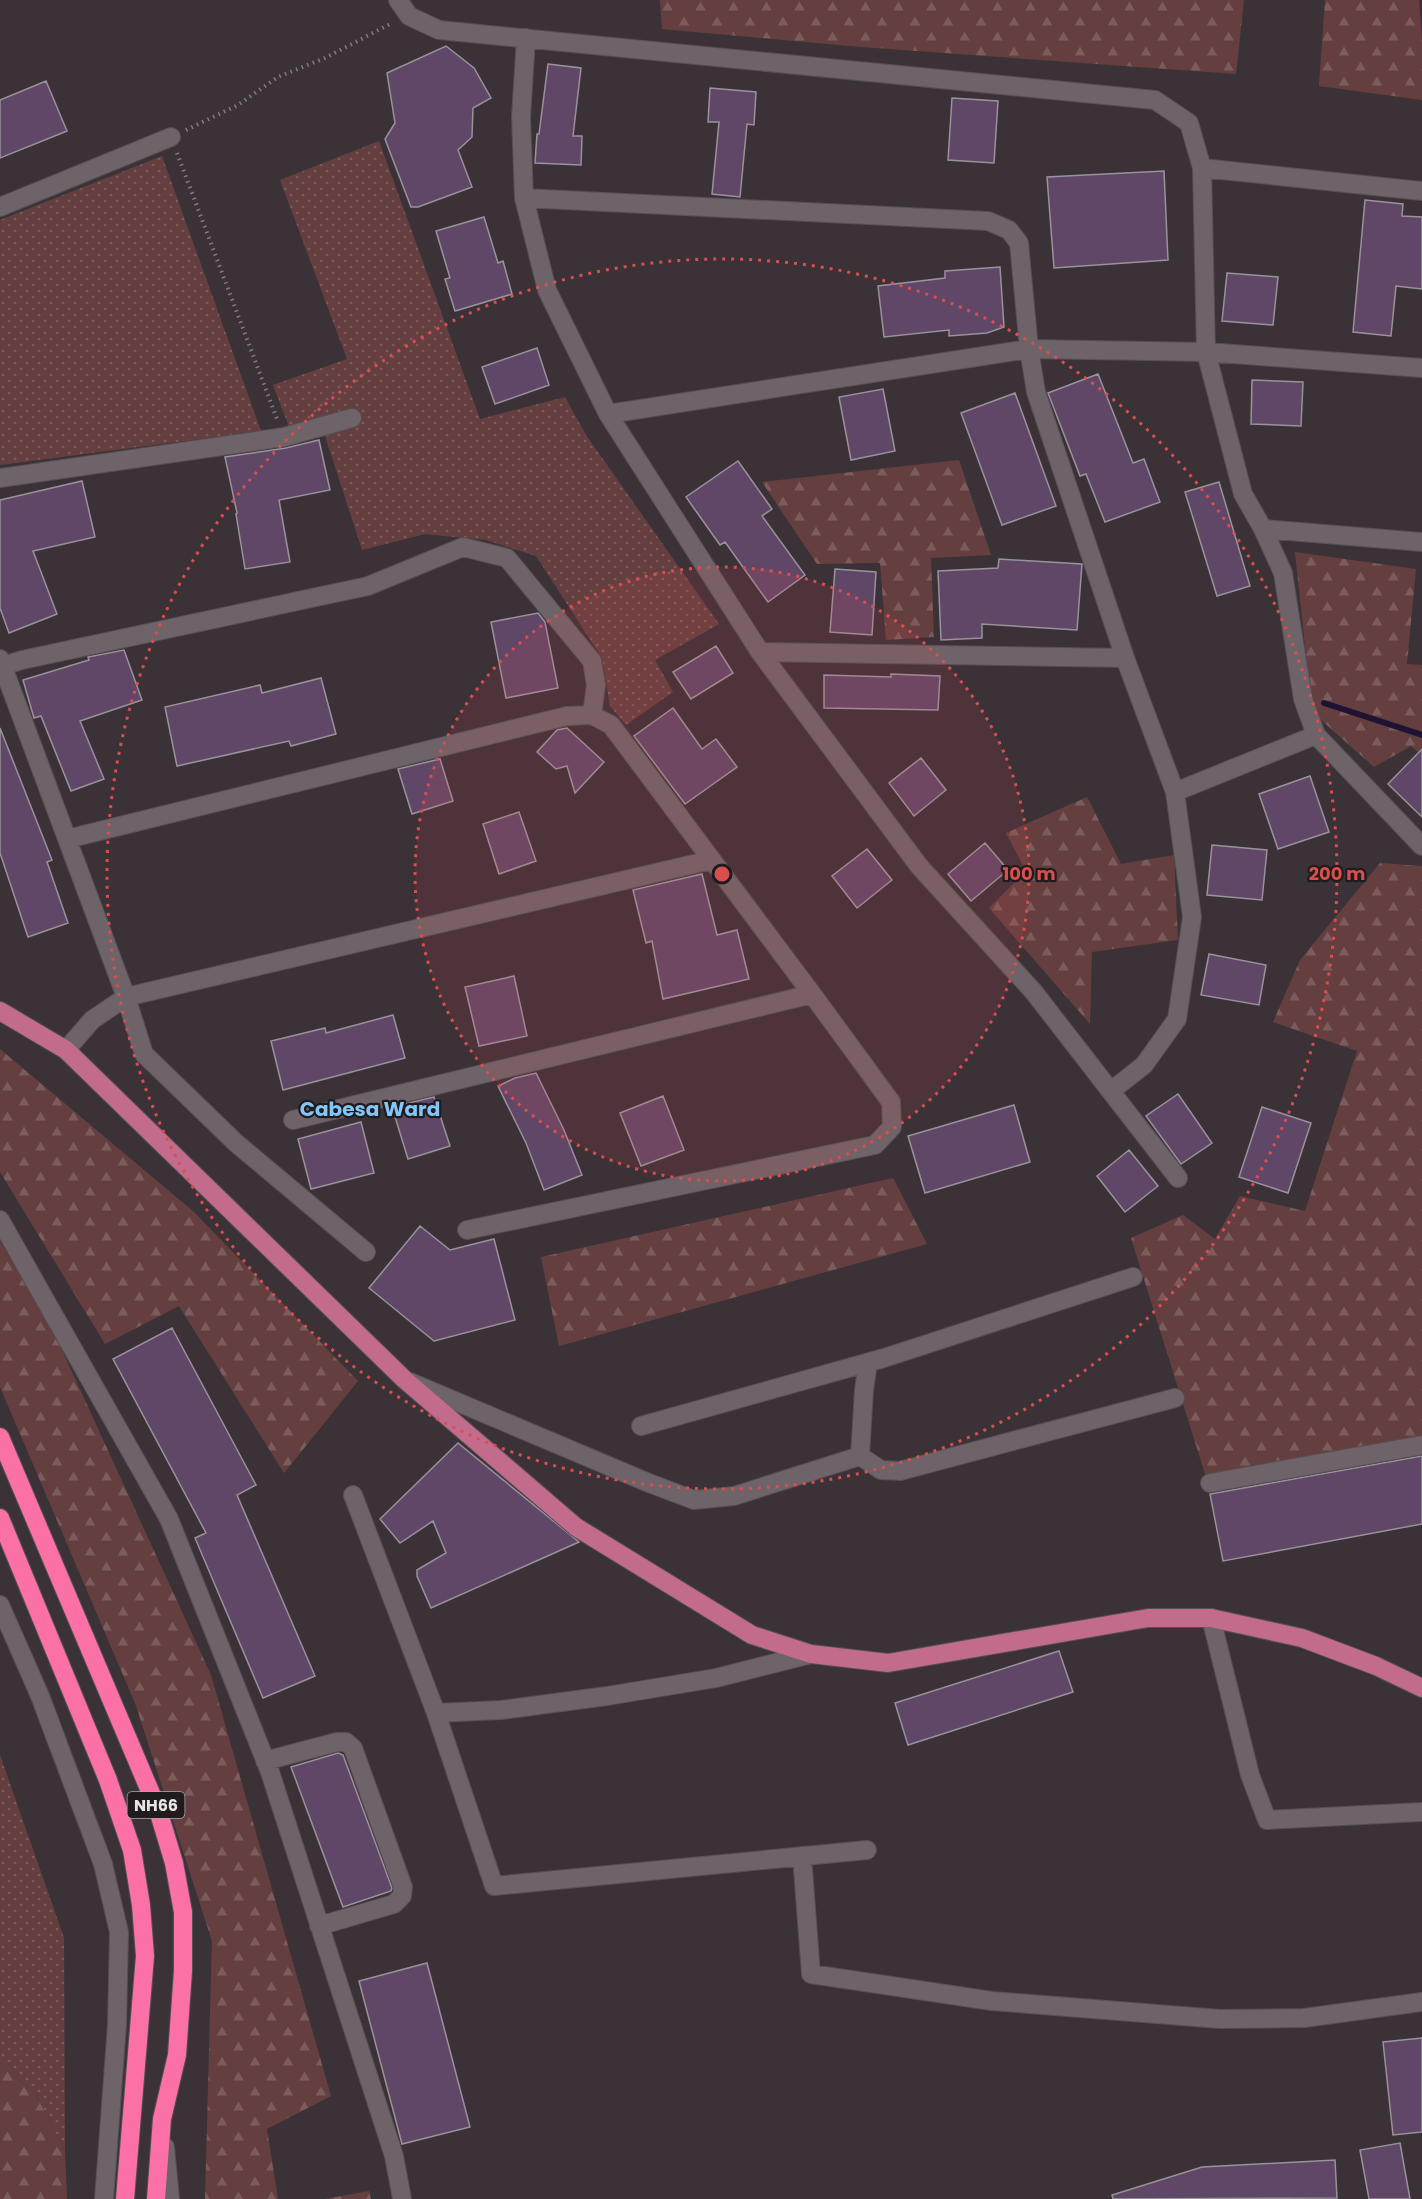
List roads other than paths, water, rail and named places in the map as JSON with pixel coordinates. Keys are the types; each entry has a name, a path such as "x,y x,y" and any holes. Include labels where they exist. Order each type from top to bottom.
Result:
{"highway":[{"name":"NH66","path":"0,1437 158,1810 174,1863 183,1912 183,1971 177,2055 162,2118 156,2199"},
{"name":"NH66","path":"0,1518 108,1780 132,1850 141,1905 145,1956 125,2199"}],"main road":[{"path":"0,1011 66,1050 405,1380 576,1527 752,1635 811,1653 888,1663 1148,1618 1211,1618 1302,1638 1376,1666 1422,1688"}],"street":[{"path":"398,0 409,16 439,30 1155,100 1189,123 1202,168 1206,352 1243,494 1263,529 1283,573 1303,699 1316,735 1422,846"},
{"path":"526,38 521,117 524,198 547,290 608,414 760,652 919,866 1033,991 1178,1178"},
{"path":"0,207 171,137"},
{"path":"1202,168 1422,191"},
{"path":"524,198 988,221 1009,230 1019,243 1029,349 1036,392 1125,658 1175,792 1192,917 1177,1019 1144,1065 1110,1091"},
{"path":"608,414 1029,349 1206,352 1422,368"},
{"path":"0,478 284,437 352,418"},
{"path":"1263,529 1422,542"},
{"path":"366,1252 236,1143 144,1054 126,998 2,662 22,660 368,586 463,547 507,558 592,661 596,685 592,715"},
{"path":"760,652 1125,658"},
{"path":"67,839 567,716 592,715 611,724 891,1102 892,1127 875,1144 467,1230"},
{"path":"1175,792 1316,735"},
{"path":"66,1050 92,1020 126,998 711,860"},
{"path":"293,1120 812,994"},
{"path":"0,1220 169,1519 265,1761 394,2156 402,2199"},
{"path":"641,1426 868,1363 1133,1277"},
{"path":"860,1456 868,1363"},
{"path":"405,1380 694,1500 734,1496 860,1456"},
{"path":"860,1456 881,1470 900,1471 1175,1398"},
{"path":"1210,1483 1422,1445"},
{"path":"353,1495 435,1713 494,1886 867,1850"},
{"path":"0,1605 40,1696 103,1864 119,1932 117,2025 104,2199"},
{"path":"1211,1618 1250,1775 1267,1820 1422,1812"},
{"path":"435,1713 501,1710 607,1696 716,1678 811,1653"},
{"path":"265,1761 337,1742 346,1742 353,1748 403,1887 402,1896 394,1904 319,1926"},
{"path":"802,1856 811,1974 992,2001 1220,2019 1304,2018 1422,2002"},
{"path":"162,2118 170,2199"}],"waterway":[{"path":"1324,703 1422,735"}],"district":[{"name":"Cabesa Ward","path":"370,1109"}]}
